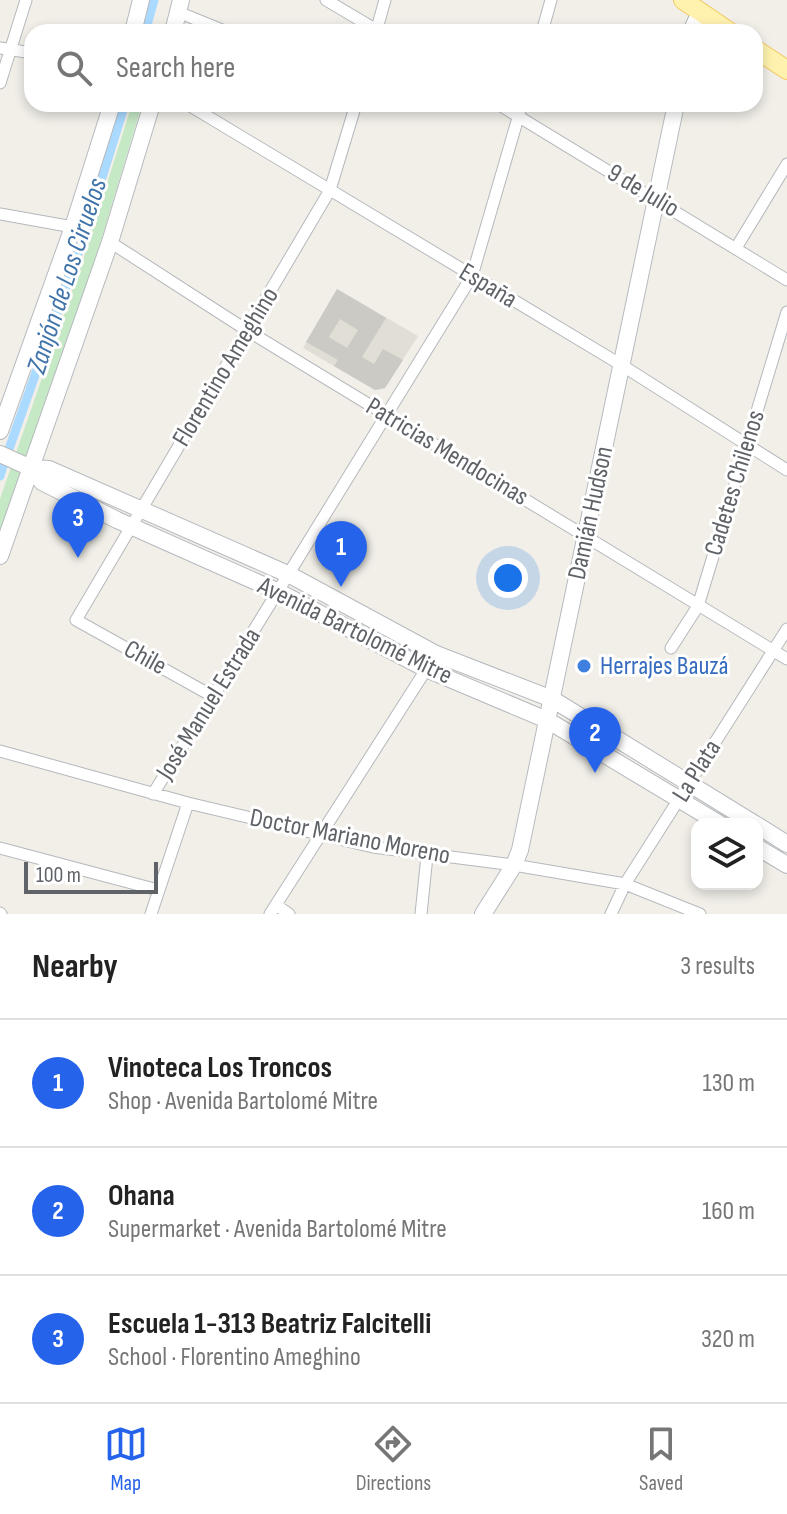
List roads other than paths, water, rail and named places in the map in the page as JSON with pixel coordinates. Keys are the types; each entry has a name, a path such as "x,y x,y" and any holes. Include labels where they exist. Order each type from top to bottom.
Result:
{"main road":[{"path":"683,0 703,6 722,24"},
{"path":"763,54 787,70"}],"street":[{"path":"0,83 6,48 26,0"},
{"path":"135,24 141,0"},
{"path":"326,0 366,24"},
{"path":"380,24 385,0"},
{"path":"544,24 551,0"},
{"path":"180,6 213,24"},
{"path":"0,431 73,227 109,112"},
{"path":"0,556 110,242 150,112"},
{"name":"España","path":"200,112 623,366 787,470"},
{"name":"Florentino Ameghino","path":"76,620 330,190 354,112"},
{"name":"9 de Julio","path":"511,112 787,280"},
{"name":"José Manuel Estrada","path":"153,794 472,276 519,112"},
{"name":"Damián Hudson","path":"483,914 520,850 674,112"},
{"path":"736,248 787,164"},
{"path":"0,214 73,227"},
{"name":"Patricias Mendocinas","path":"110,242 248,331 787,659"},
{"name":"Cadetes Chilenos","path":"671,648 698,606 787,312"},
{"name":"Avenida Bartolomé Mitre","path":"0,454 31,468 49,469 290,575 436,654 552,699 745,818"},
{"name":"Avenida Bartolomé Mitre","path":"31,468 42,482 131,526 279,592 426,669 547,720 710,818"},
{"name":"Chile","path":"76,620 214,697"},
{"name":"La Plata","path":"611,914 625,884 787,629"},
{"path":"289,914 273,910 436,654"},
{"name":"Doctor Mariano Moreno","path":"0,751 153,794 319,835 427,856 514,865 625,884 700,914"},
{"name":"José Manuel Estrada","path":"151,914 188,803"},
{"name":"Avenida Bartolomé Mitre","path":"763,829 787,844"},
{"path":"0,848 158,890"},
{"path":"763,851 787,865"},
{"path":"421,914 427,856"}],"waterway":[{"name":"Zanjón de Los Ciruelos","path":"147,24 154,0"},
{"name":"Zanjón de Los Ciruelos","path":"9,449 80,248 122,112"},
{"name":"Zanjón de Los Ciruelos","path":"0,476 3,466"}],"place":[{"name":"Escuela 1-313 Beatriz Falcitelli","path":"78,558"},
{"name":"Vinoteca Los Troncos","path":"341,587"},
{"name":"Herrajes Bauzá","path":"584,666"},
{"name":"Ohana","path":"595,773"}]}
